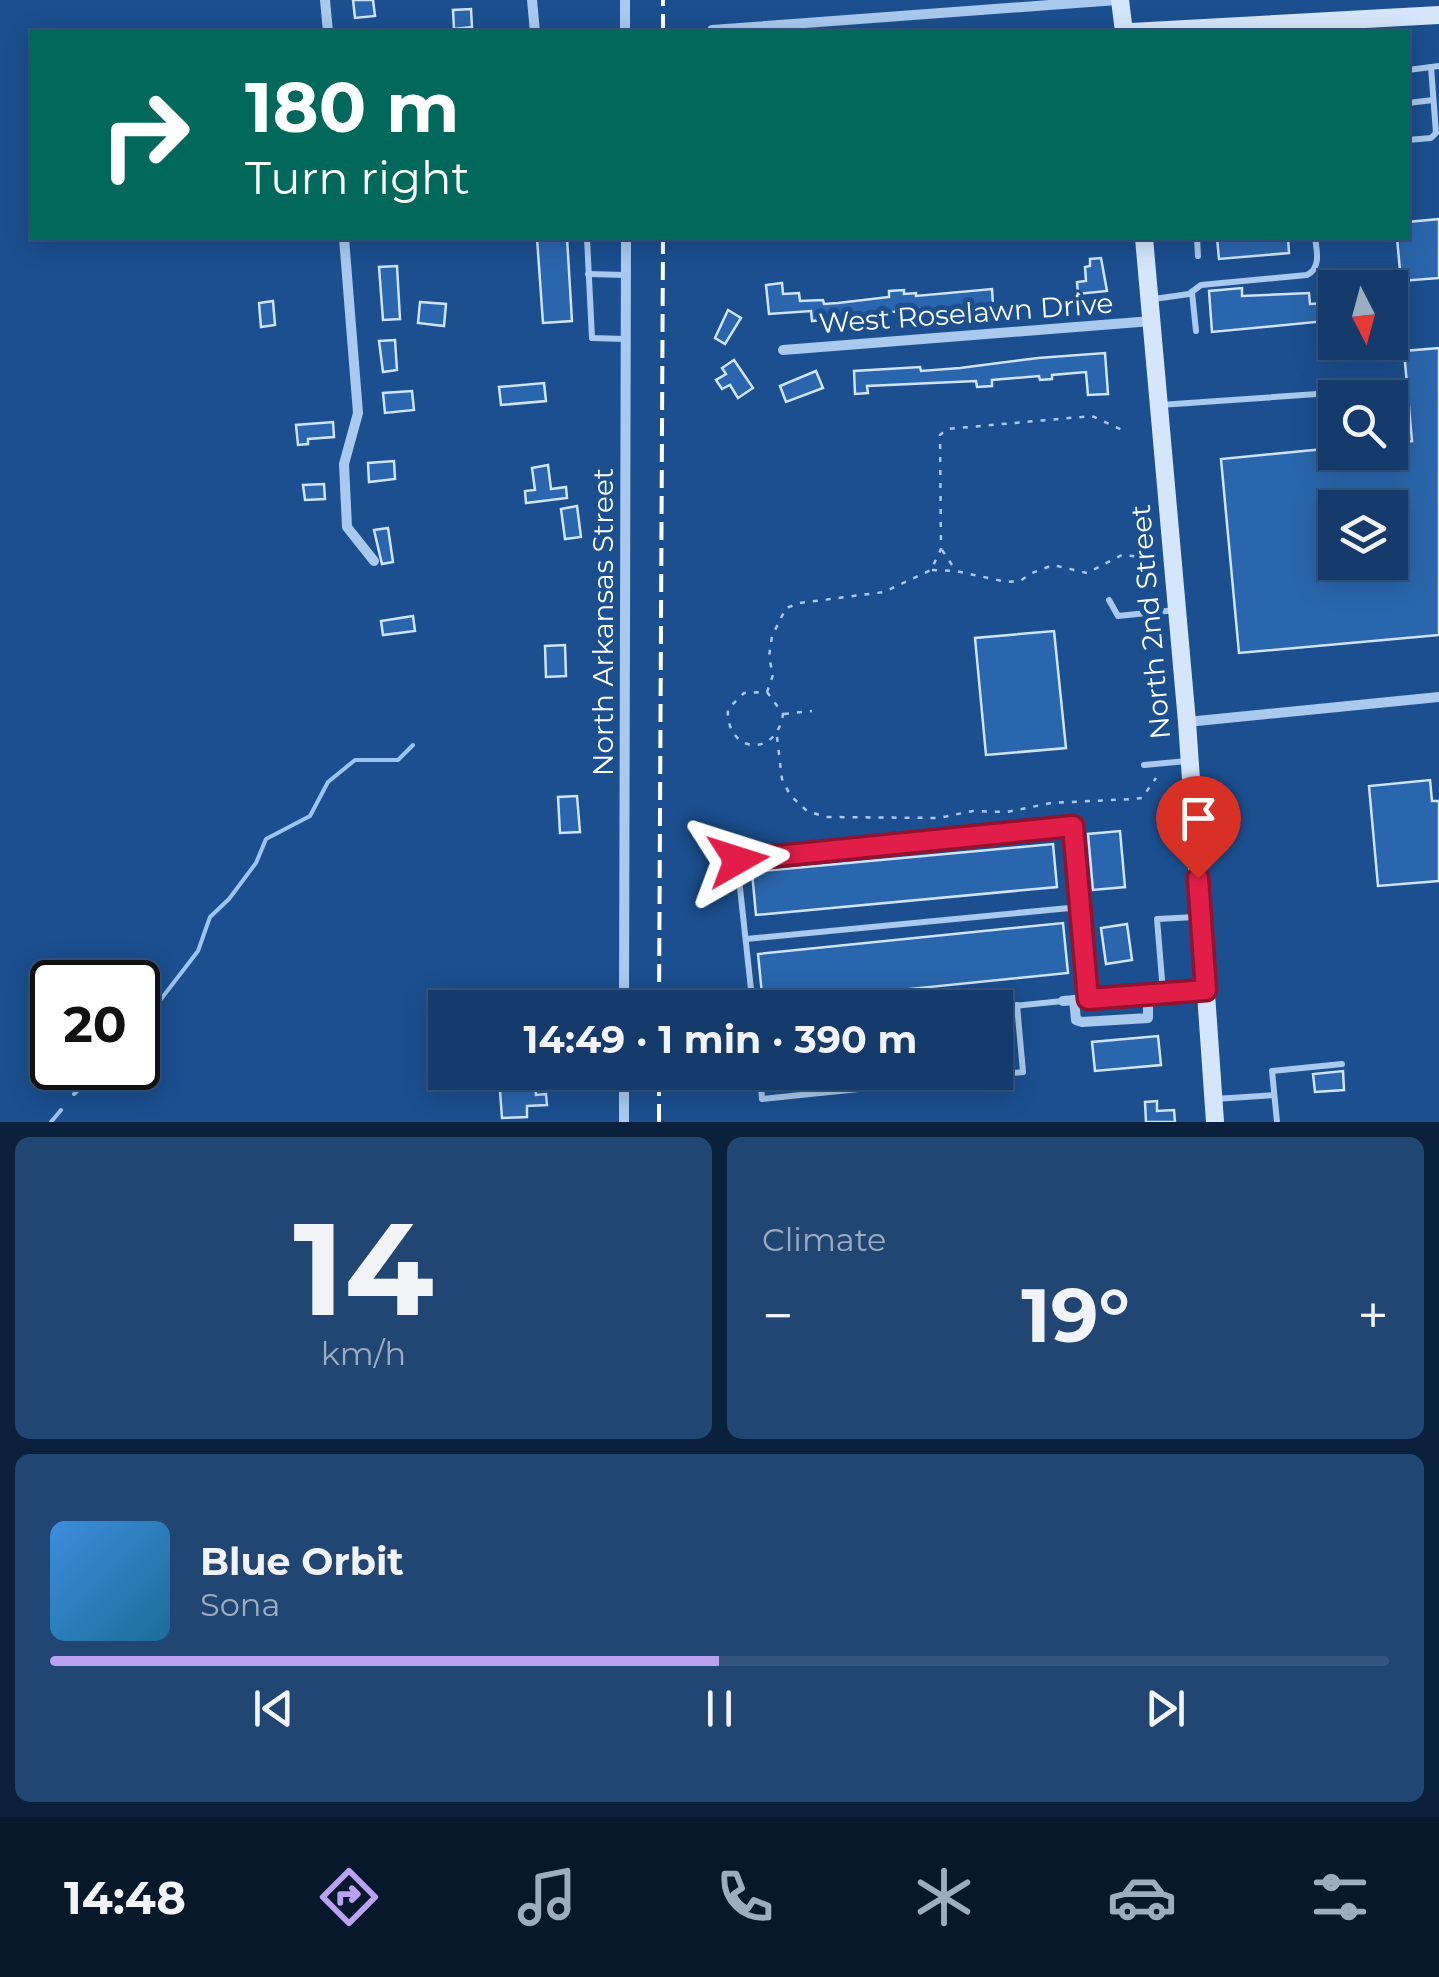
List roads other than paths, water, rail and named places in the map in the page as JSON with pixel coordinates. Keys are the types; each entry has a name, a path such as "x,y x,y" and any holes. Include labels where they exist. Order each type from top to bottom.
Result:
{"main road":[{"path":"1119,0 1127,30"},
{"path":"1220,30 1365,26 1439,15"},
{"name":"North 2nd Street","path":"1144,240 1187,722 1215,1122"}],"street":[{"path":"326,0 328,30"},
{"path":"532,0 535,30"},
{"path":"625,0 625,30"},
{"path":"712,30 1119,0"},
{"path":"344,240 358,413 344,464 347,527 374,562"},
{"name":"North Arkansas Street","path":"624,990 626,240"},
{"name":"West Roselawn Drive","path":"783,350 1152,322"},
{"path":"1187,722 1439,698"},
{"path":"1148,994 1148,1018 1082,1022 1076,1020 1068,1001 1148,994 1206,990"},
{"path":"624,1090 624,1122"}],"lane":[{"path":"1410,70 1435,67 1435,136 1410,140"},
{"path":"1410,103 1433,100"},
{"path":"587,240 592,338 626,340"},
{"path":"1197,240 1198,256"},
{"path":"1150,299 1192,291 1201,285 1306,275 1313,272 1316,264 1316,240"},
{"path":"588,274 626,275"},
{"path":"1192,291 1196,331"},
{"path":"1159,405 1318,394"},
{"path":"1109,600 1118,616 1177,610"},
{"path":"1144,765 1190,761"},
{"path":"751,990 738,860 1073,826 1088,999"},
{"path":"746,939 1080,907"},
{"path":"1163,994 1157,919 1200,916"},
{"path":"1013,1006 1068,1001"},
{"path":"1013,1073 1023,1072 1017,1005"},
{"path":"1277,1122 1272,1070 1342,1064"},
{"path":"761,1090 762,1099 849,1090"},
{"path":"1213,1099 1274,1095"}],"waterway":[{"path":"160,1000 198,951 210,917 256,863 266,839 310,816 328,782 355,760 398,760 413,745"},
{"path":"74,1094 78,1090"},
{"path":"51,1122 61,1110"}],"railway":[{"path":"663,0 663,30"},
{"path":"659,990 663,240"},
{"path":"659,1090 659,1122"}]}
